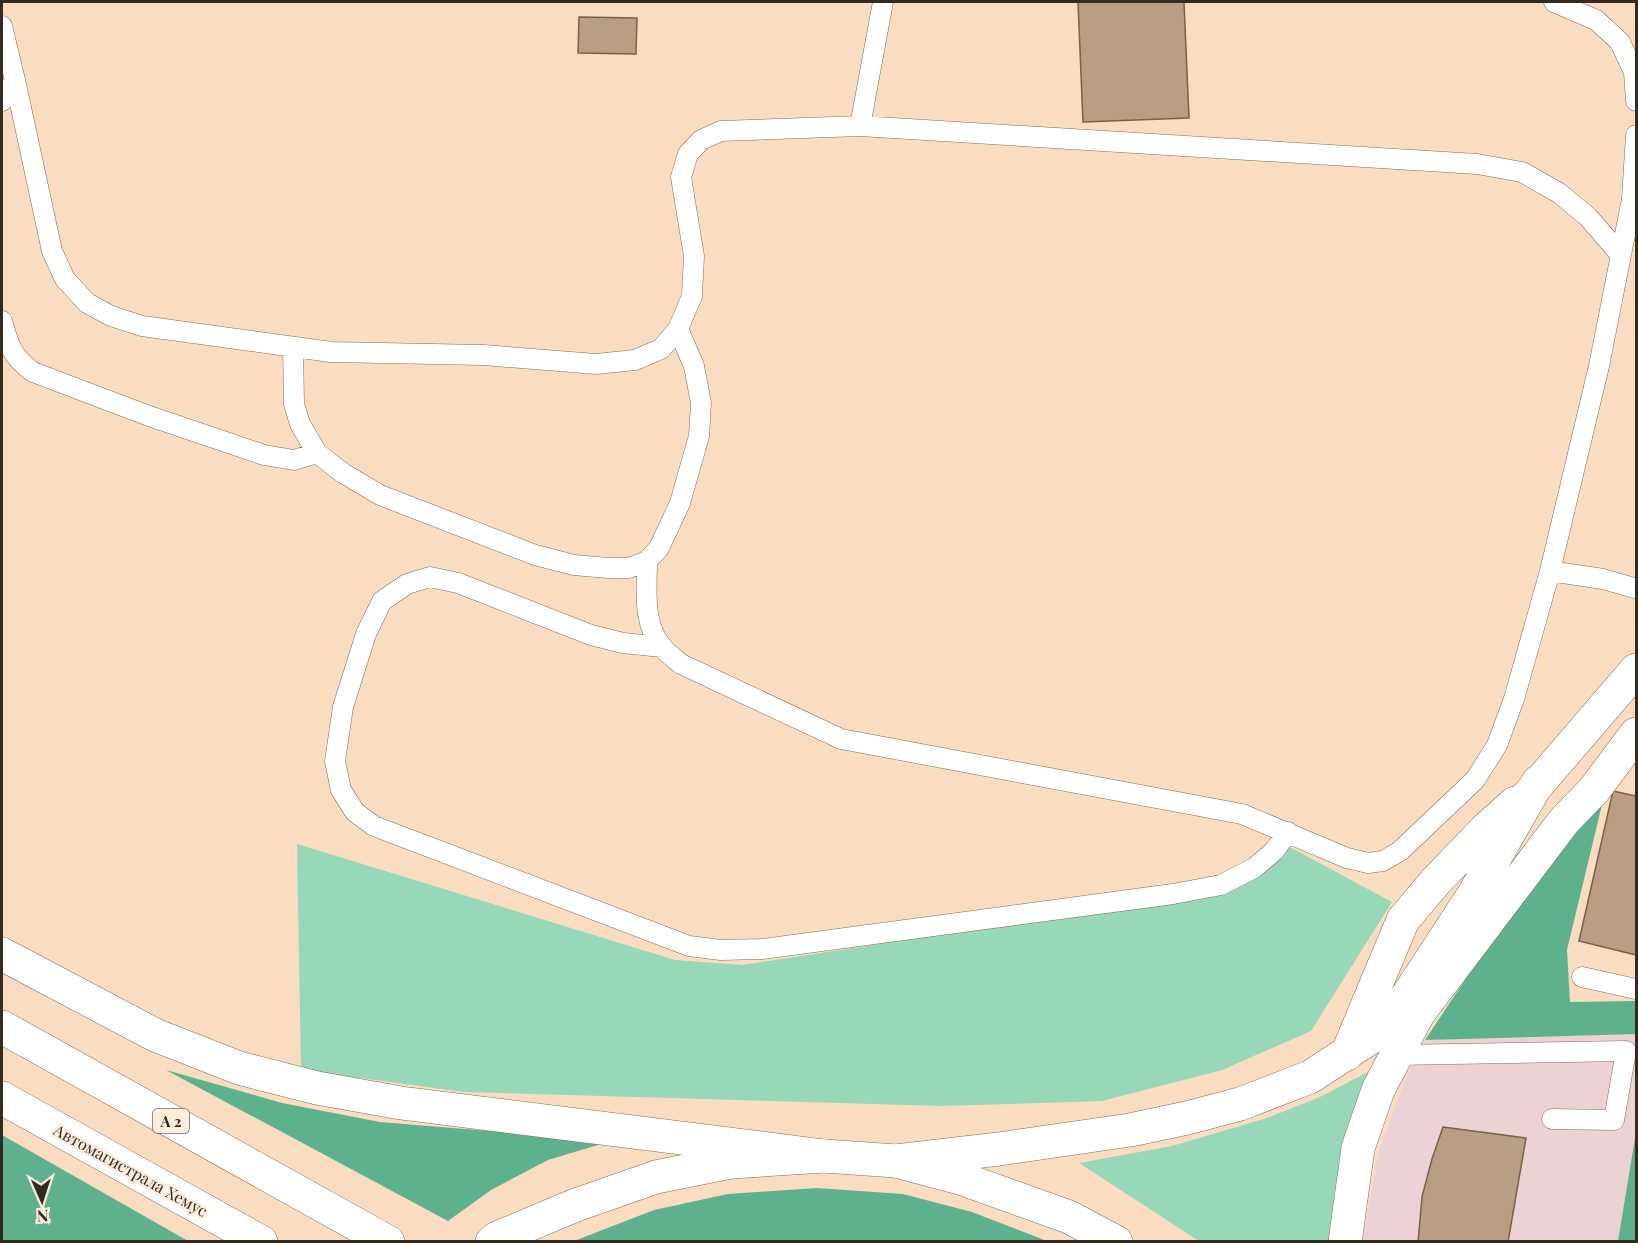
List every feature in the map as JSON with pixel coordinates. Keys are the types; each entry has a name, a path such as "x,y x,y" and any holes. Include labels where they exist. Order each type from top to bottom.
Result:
{"main road":[{"path":"1347,1054 1402,920 1486,830 1538,782 1636,670"},
{"path":"1564,821 1584,778 1636,708"},
{"path":"1345,1242 1358,1149 1378,1090 1418,1014 1564,821 1594,790 1636,734"},
{"path":"2,954 155,1035 238,1068 317,1088 401,1103 824,1156 896,1161 1130,1130 1240,1104 1310,1077 1387,1027 1474,894 1538,782"},
{"name":"A 2","path":"2,1027 388,1242"},
{"name":"Автомагистрала Хемус","path":"2,1098 261,1242"},
{"path":"493,1240 576,1205 656,1178 731,1162 824,1156"},
{"path":"896,1161 960,1178 1069,1217 1116,1242"}],"lane":[{"path":"860,126 883,2"},
{"path":"1554,2 1596,20 1620,42 1635,72 1636,101"},
{"path":"2,26 52,251 65,279 87,303 111,316 142,326 331,352 483,355 596,364 635,360 661,349 678,329 692,296 694,256 681,177 688,154 701,140 722,131 860,126 1477,164 1522,172 1558,193 1588,217 1621,255"},
{"path":"2,101 15,80"},
{"path":"647,561 646,594 650,626 662,647 681,664 841,739 1242,814 1347,858 1368,863 1383,861 1400,851 1475,780 1497,745 1514,699 1550,571 1599,366 1632,199 1636,135"},
{"path":"2,321 8,343 18,361 33,372 149,416 264,455 294,460 317,453"},
{"path":"293,347 294,405 300,424 317,453 344,473 380,495 535,555 574,566 629,568 647,561 659,548 680,503 699,436 701,403 694,366 678,329"},
{"path":"1550,571 1603,579 1634,588"},
{"path":"662,647 623,643 591,635 458,583 430,577 407,584 382,601 366,634 343,707 335,761 341,790 355,812 374,826 689,946 721,950 762,950 1173,894 1221,885 1254,868 1274,850 1288,832"},
{"path":"1582,977 1636,989"},
{"path":"1395,1055 1626,1051 1614,1120 1552,1119"}],"shaded area":[{"path":"1636,1034 1636,1132 1618,1241 1362,1242 1378,1154 1406,1077 1425,1040"}],"green space":[{"path":"1606,788 1567,950 1570,1002 1636,1001 1636,1034 1425,1040 1467,977"},
{"path":"297,844 675,960 742,965 1192,896 1284,844 1392,902 1311,1031 1222,1070 1102,1101 942,1106 464,1092 301,1070"},
{"path":"166,1070 282,1103 380,1122 611,1141 548,1160 491,1190 448,1221"},
{"path":"1370,1071 1347,1132 1334,1197 1330,1241 1199,1241 1079,1163 1172,1146 1267,1118 1318,1098"},
{"path":"1636,1132 1636,1241 1618,1241"},
{"path":"2,1135 188,1241 2,1241"},
{"path":"817,1188 903,1194 972,1212 1047,1241 574,1241 654,1210 728,1194"}],"building":[{"path":"1078,2 1184,2 1189,118 1083,122"},
{"path":"579,17 637,18 636,54 578,53"},
{"path":"1613,791 1636,796 1636,955 1579,941"},
{"path":"1443,1127 1526,1138 1508,1242 1418,1242 1422,1197"}]}
